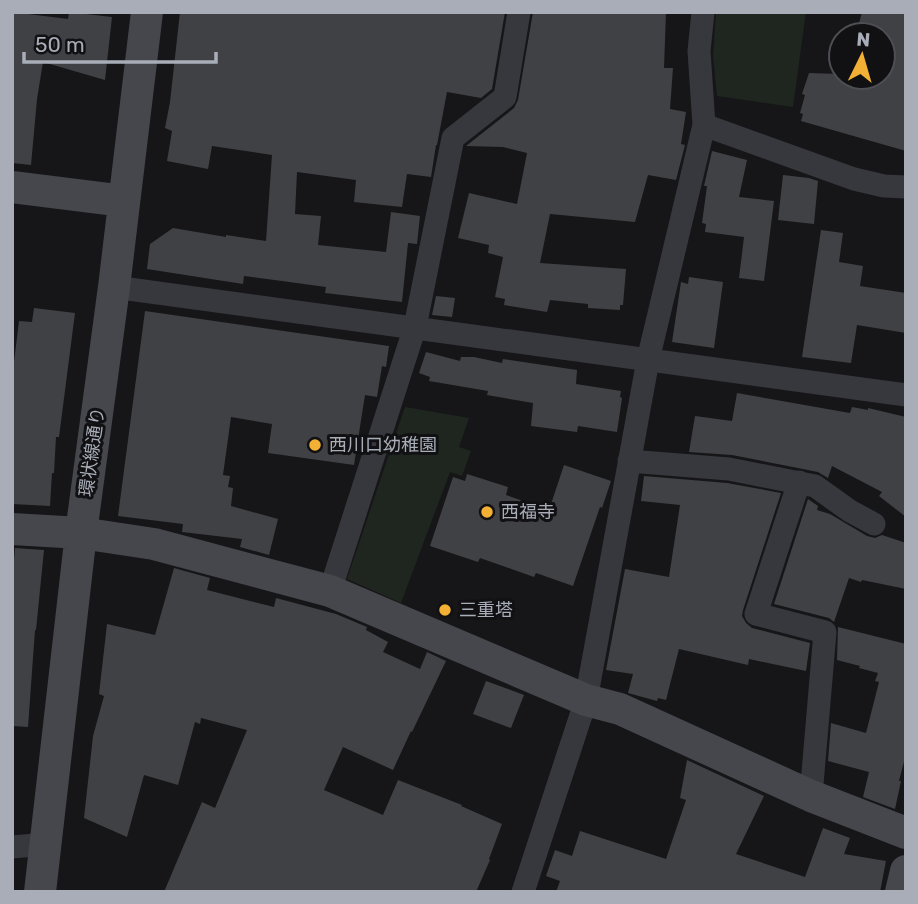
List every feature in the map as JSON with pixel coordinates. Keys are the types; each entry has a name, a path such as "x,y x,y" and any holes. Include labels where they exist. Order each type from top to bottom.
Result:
{"street":[{"name":"環状線通り","path":"40,892 81,533 147,12"},
{"path":"330,591 415,327 453,138 505,97 519,12"},
{"path":"523,892 586,700 648,360 704,125 699,51 703,12"},
{"path":"704,125 855,179 884,186 906,187"},
{"path":"12,187 124,201"},
{"path":"114,287 906,395"},
{"path":"629,461 729,468 815,486 874,524"},
{"path":"799,482 757,614 825,632 811,796"},
{"path":"12,529 81,533 154,544 330,591 586,700 620,709 811,796 906,833"},
{"path":"12,846 46,844"},
{"path":"901,892 906,871"}],"shaded area":[{"path":"716,12 806,12 793,107 717,96 713,56"},
{"path":"405,407 469,418 459,447 471,451 462,476 450,472 401,603 347,579"}],"building":[{"path":"12,12 68,19 69,12 112,17 105,80 43,62 31,165 12,163"},
{"path":"180,12 505,12 492,89 481,98 447,92 431,177 407,174 402,207 354,202 356,180 297,172 295,214 321,216 318,245 386,252 391,212 420,216 417,244 408,243 402,302 325,293 326,287 244,276 243,284 147,269 150,244 173,228 266,241 272,155 212,146 208,169 167,161 172,131 165,128"},
{"path":"533,12 666,12 664,68 673,68 670,109 686,112 681,144 685,145 676,180 648,175 635,222 550,214 540,263 626,269 623,305 620,305 620,310 588,308 588,304 550,300 547,312 504,305 505,299 495,297 503,257 488,253 489,245 458,238 469,193 517,204 527,153 503,147 466,146 514,108 518,100"},
{"path":"862,12 906,12 906,151 801,121 803,114 800,113 805,95 802,94 809,73 827,74 827,91 897,91 897,21 860,21"},
{"path":"712,151 747,160 739,197 774,201 764,281 739,278 744,237 705,232 706,224 702,223 707,186 704,186"},
{"path":"783,175 818,181 814,224 778,220"},
{"path":"821,230 843,233 839,262 863,266 860,286 906,293 906,333 857,325 851,363 802,357"},
{"path":"689,277 723,282 714,348 672,342 681,282 688,284"},
{"path":"436,296 455,298 452,317 432,315"},
{"path":"34,308 75,313 59,437 56,437 50,506 12,504 12,378 19,321 32,322"},
{"path":"145,311 389,346 386,367 382,366 377,397 365,395 354,465 268,453 272,424 231,417 223,475 230,476 228,487 233,488 231,506 278,519 269,555 240,547 242,539 182,532 183,524 118,516"},
{"path":"426,352 460,361 461,357 474,357 502,363 503,359 577,370 576,384 621,391 617,432 578,426 577,432 531,426 533,403 487,395 488,391 429,381 430,377 419,373"},
{"path":"737,393 850,413 852,407 868,408 906,417 906,517 879,496 882,492 832,466 828,478 818,472 732,455 689,452 695,416 732,421"},
{"path":"564,465 611,481 573,586 536,573 534,577 480,558 478,562 430,546 453,477 465,481 467,474 508,487 506,495 549,510"},
{"path":"644,476 727,483 781,493 742,616 752,628 810,643 806,671 749,659 748,665 679,649 666,700 658,698 657,701 628,693 633,674 606,670 625,569 669,577 680,505 641,501"},
{"path":"808,499 818,506 817,510 830,514 867,536 875,538 882,535 906,543 906,589 849,578 834,622 829,618 774,604"},
{"path":"15,548 44,550 28,727 12,726 12,581"},
{"path":"174,568 210,578 207,590 274,607 276,598 336,614 367,627 366,630 388,642 383,652 420,669 427,652 446,661 393,770 343,747 324,790 383,815 398,780 502,824 476,892 164,892 202,802 215,808 247,730 201,718 200,724 195,722 178,785 144,775 127,837 84,818 93,736 104,696 99,694 107,624 155,635"},
{"path":"838,627 906,644 906,754 895,809 863,797 869,772 828,761 831,723 866,733 879,682 875,681 878,673 837,660"},
{"path":"486,681 524,695 511,728 473,714"},
{"path":"687,760 764,796 736,854 805,877 823,828 850,838 844,854 886,861 880,892 556,892 560,881 546,876 555,850 572,856 580,831 666,859 686,800 680,798"}],"place":[{"name":"西川口幼稚園","path":"315,445"},
{"name":"西福寺","path":"487,512"},
{"name":"三重塔","path":"445,610"}]}
